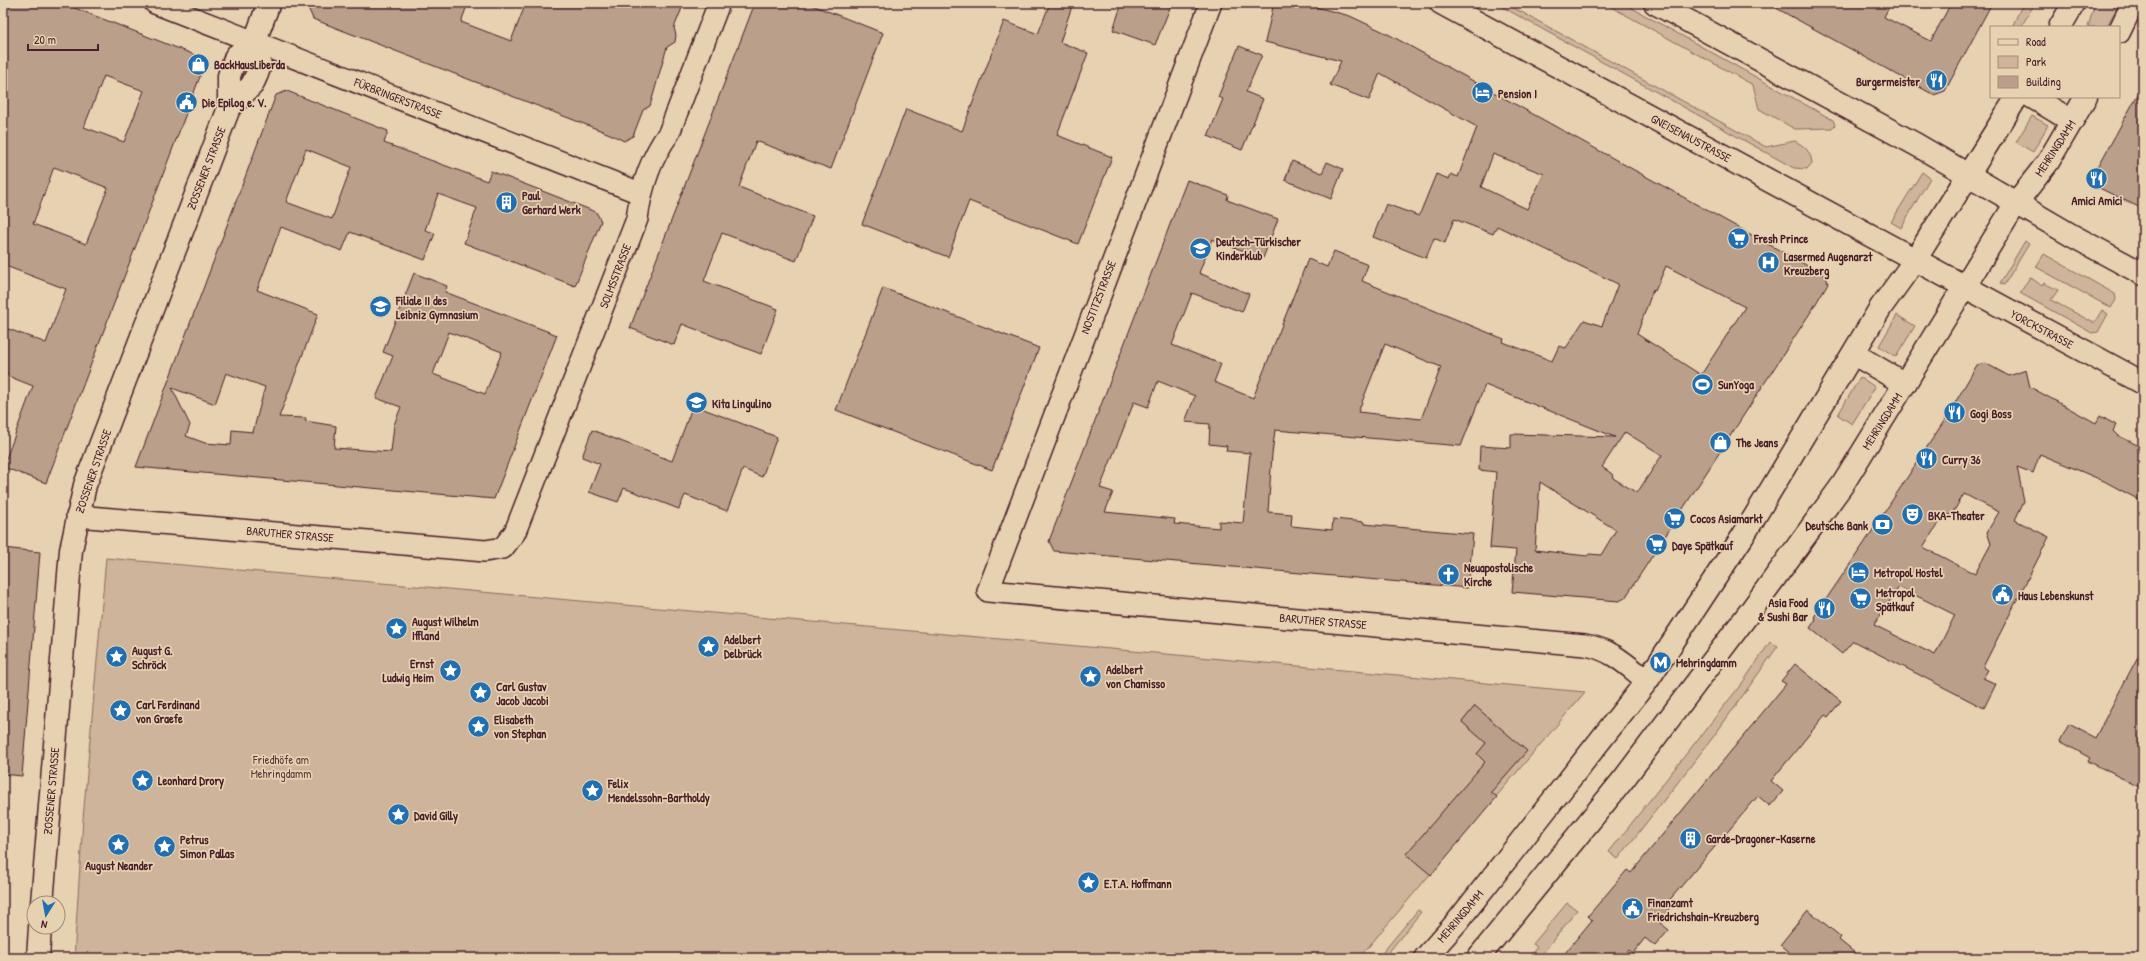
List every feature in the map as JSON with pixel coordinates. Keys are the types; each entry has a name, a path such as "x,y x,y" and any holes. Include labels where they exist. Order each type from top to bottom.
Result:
{"main road":[{"path":"254,42 269,3"},
{"name":"GNEISENAUSTRASSE","path":"1441,3 1941,274"},
{"path":"1655,3 1864,116 2143,274"},
{"path":"2061,26 2074,3"},
{"path":"2120,30 2133,3"},
{"name":"ZOSSENER STRASSE","path":"43,895 71,550 77,516 85,485 229,108 252,85 260,65 254,42"},
{"name":"MEHRINGDAMM","path":"1425,958 1457,922 1647,681 1743,536 1881,307 1915,260 1967,174 2016,98"},
{"path":"2034,98 2072,121"},
{"name":"MEHRINGDAMM","path":"1478,958 1623,780 1752,609 1843,484 2016,203 2048,162 2085,98"},
{"name":"YORCKSTRASSE","path":"1941,274 2143,383"},
{"path":"1854,354 1905,384"},
{"path":"38,958 39,935"}],"street":[{"name":"FÜRBRINGERSTRASSE","path":"155,3 640,193"},
{"name":"SOLMSSTRASSE","path":"503,548 515,532 556,431 637,219 640,193 656,150 669,133 719,3"},
{"name":"NOSTITZSTRASSE","path":"988,591 1211,3"},
{"name":"BARUTHER STRASSE","path":"77,516 485,551 503,548"},
{"name":"BARUTHER STRASSE","path":"988,591 1600,647 1611,652 1647,681"}],"green space":[{"path":"1495,3 1505,3 1766,147 1795,141 1807,150 1812,163 1807,169 1794,168"},
{"path":"1604,3 1623,3 1833,120 1835,125 1832,128 1795,129 1759,109 1753,85"},
{"path":"2023,3 2035,3 2022,26 2012,26"},
{"path":"2095,3 2112,3 2116,10 2107,26 2088,26"},
{"path":"2032,116 2048,125 2033,152 2016,142"},
{"path":"1922,172 1930,178 1901,228 1891,222"},
{"path":"2025,241 2029,244 2004,285 2000,283"},
{"path":"2044,254 2115,294 2116,300 2111,308 2036,267"},
{"path":"2030,277 2042,286 2044,283 2058,290 2051,300 2094,323 2102,310 2108,314 2098,332 2092,333 2020,293"},
{"path":"1897,315 1915,326 1896,357 1879,346"},
{"path":"1860,377 1875,387 1852,424 1838,415"},
{"name":"Friedhöfe am Mehringdamm","path":"106,558 1585,692 1359,958 74,958 83,819"},
{"path":"1770,642 1778,646 1714,736 1618,859 1609,852 1743,682"},
{"path":"1567,903 1577,910 1539,958 1528,958 1537,947 1533,944"},
{"path":"1418,910 1421,912 1384,958 1378,958"}],"building":[{"path":"3,3 62,3 200,57 204,66 46,483 3,467 33,386 8,376 6,371 3,370 3,327 46,343 66,289 3,265","holes":["104,76 144,91 124,142 84,127","54,167 108,188 86,244 33,224"]},
{"path":"306,3 468,3 461,22 511,41 526,3 684,3 674,28 676,35 675,42 667,47 650,106 643,110 633,136 624,141 610,134 313,19"},
{"path":"755,3 807,3 883,33 831,169 756,141 739,187 813,216 796,261 722,233 704,281 778,309 761,354 682,324 674,345 630,328"},
{"path":"1050,3 1073,3 1060,42 1088,53 1057,135 1112,157 1078,244 969,201 948,257 862,224 906,109 962,131 1004,21 1038,34"},
{"path":"1122,3 1172,3 1155,45 1113,30"},
{"path":"1274,3 1301,3 1350,16 1388,34 1826,276 1828,283 1812,310 1625,598 1619,601 1512,592 1516,550 1490,548 1496,472 1479,470 1480,446 1511,448 1511,434 1615,437 1485,385 1461,446 1275,430 1272,454 1268,512 1292,514 1291,526 1332,530 1333,519 1364,522 1364,524 1473,534 1468,588 1054,551 1049,541 1187,180 1228,195 1227,200 1278,219 1263,258 1212,239 1199,273 1249,294 1242,312 1192,293 1172,345 1221,364 1214,382 1253,398 1308,259 1327,267 1334,251 1368,265 1362,281 1504,339 1503,342 1552,361 1559,346 1566,348 1584,320 1602,326 1618,284 1497,226 1493,234 1454,219 1445,243 1434,238 1426,258 1373,237 1386,204 1419,216 1436,174 1449,179 1451,174 1458,177 1477,127 1380,73 1369,100 1330,85 1341,61 1265,42","holes":["1493,154 1544,174 1527,209 1481,187","1666,266 1745,307 1701,375 1637,334 1653,290 1655,291","1385,344 1441,367 1421,419 1358,412","1158,381 1195,396 1185,422 1210,424 1209,444 1227,446 1226,451 1250,453 1243,523 1219,521 1219,528 1174,524 1175,519 1105,512 1113,492 1100,488 1134,402 1148,407","1625,432 1662,455 1637,493 1613,478 1612,474 1602,467","1540,482 1616,530 1601,555 1589,554 1587,556 1535,550"]},
{"path":"1767,3 1891,3 1884,17 1931,41 1951,3 1992,3 1945,91 1934,95"},
{"path":"1239,46 1262,55 1246,92 1263,99 1242,150 1208,136 1223,99 1218,97"},
{"path":"2143,85 2143,209 2095,186 2093,176"},
{"path":"287,91 388,131 384,143 487,181 491,171 596,212 601,221 575,286 464,243 477,208 438,194 425,230 435,233 425,260 350,232 342,251 281,227 257,290 318,314 279,417 306,418 305,421 336,426 334,448 391,452 394,425 401,407 376,398 393,356 383,352 414,273 447,286 445,292 557,335 494,499 136,467 276,95","holes":["306,149 351,167 332,219 286,202","449,332 502,352 485,394 433,374","226,373 265,387 253,432 232,430 231,445 205,443 186,436 190,425 172,388 215,404"]},
{"path":"1292,161 1322,173 1327,162 1343,169 1331,199 1285,180"},
{"path":"883,288 1039,348 992,470 836,410"},
{"path":"1985,363 2009,376 2026,370 2030,387 2096,423 2100,416 2116,425 2113,431 2117,435 2143,448 2143,502 2104,481 2040,454 2033,473 2017,467 2024,501 2015,520 2049,537 1983,667 1988,670 1983,678 1996,684 1984,708 1853,641 1842,654 1810,628 1816,619 1814,617 1948,415 1977,365","holes":["1964,494 1999,512 1987,532 1991,544 1975,574 1923,547 1943,516 1952,514","1899,587 1955,615 1935,655 1874,625"]},
{"path":"693,405 777,437 762,477 743,469 727,511 685,495 679,509 624,488 618,502 589,492 600,464 582,457 592,430 672,461"},
{"path":"3,548 40,552 22,776 3,774 3,712 8,660 3,660"},
{"path":"2143,647 2143,789 2088,761 2090,758 2060,741 2069,724 2095,738"},
{"name":"Garde-Dragoner-Kaserne","path":"1795,664 1841,701 1828,717 1825,715 1771,781 1783,791 1770,806 1758,796 1667,903 1671,906 1659,922 1669,930 1655,946 1645,938 1633,953 1629,950 1622,958 1561,958 1592,920 1588,916 1627,870 1631,873 1786,684 1781,681"},
{"path":"1475,706 1527,751 1491,792 1497,797 1431,875 1406,854 1485,762 1477,754 1486,743 1462,722"},
{"path":"1808,910 1841,937 1839,940 1861,958 1796,958 1780,945"}],"place":[{"name":"BackHausLiberda","path":"199,64"},
{"name":"Burgermeister","path":"1936,81"},
{"name":"Pension I","path":"1483,93"},
{"name":"Die Epilog e. V.","path":"187,102"},
{"name":"Amici Amici","path":"2097,179"},
{"name":"Paul Gerhard Werk","path":"506,202"},
{"name":"Fresh Prince","path":"1738,238"},
{"name":"Deutsch-Türkischer Kinderklub","path":"1200,248"},
{"name":"Lasermed Augenarzt Kreuzberg","path":"1768,263"},
{"name":"Filiale II des Leibniz Gymnasium","path":"380,307"},
{"name":"SunYoga","path":"1702,384"},
{"name":"Kita Lingulino","path":"696,403"},
{"name":"Gogi Boss","path":"1955,413"},
{"name":"The Jeans","path":"1721,442"},
{"name":"Curry 36","path":"1926,459"},
{"name":"BKA-Theater","path":"1912,515"},
{"name":"Cocos Asiamarkt","path":"1674,518"},
{"name":"Deutsche Bank","path":"1883,525"},
{"name":"Daye Spätkauf","path":"1656,545"},
{"name":"Metropol Hostel","path":"1858,572"},
{"name":"Neuapostolische Kirche","path":"1448,574"},
{"name":"Haus Lebenskunst","path":"2002,595"},
{"name":"Metropol Spätkauf","path":"1860,599"},
{"name":"Asia Food & Sushi Bar","path":"1824,609"},
{"name":"August Wilhelm Iffland","path":"397,628"},
{"name":"Adelbert Delbrück","path":"709,646"},
{"name":"August G. Schröck","path":"117,657"},
{"name":"Mehringdamm","path":"1661,662"},
{"name":"Ernst Ludwig Heim","path":"450,670"},
{"name":"Adelbert von Chamisso","path":"1091,676"},
{"name":"Carl Gustav Jacob Jacobi","path":"481,693"},
{"name":"Carl Ferdinand von Graefe","path":"121,711"},
{"name":"Elisabeth von Stephan","path":"478,726"},
{"name":"Leonhard Drory","path":"142,780"},
{"name":"Felix Mendelssohn-Bartholdy","path":"592,790"},
{"name":"David Gilly","path":"399,815"},
{"name":"Garde-Dragoner-Kaserne","path":"1691,838"},
{"name":"August Neander","path":"119,844"},
{"name":"Petrus Simon Pallas","path":"165,846"},
{"name":"E.T.A. Hoffmann","path":"1088,883"},
{"name":"Finanzamt Friedrichshain-Kreuzberg","path":"1633,909"}]}
